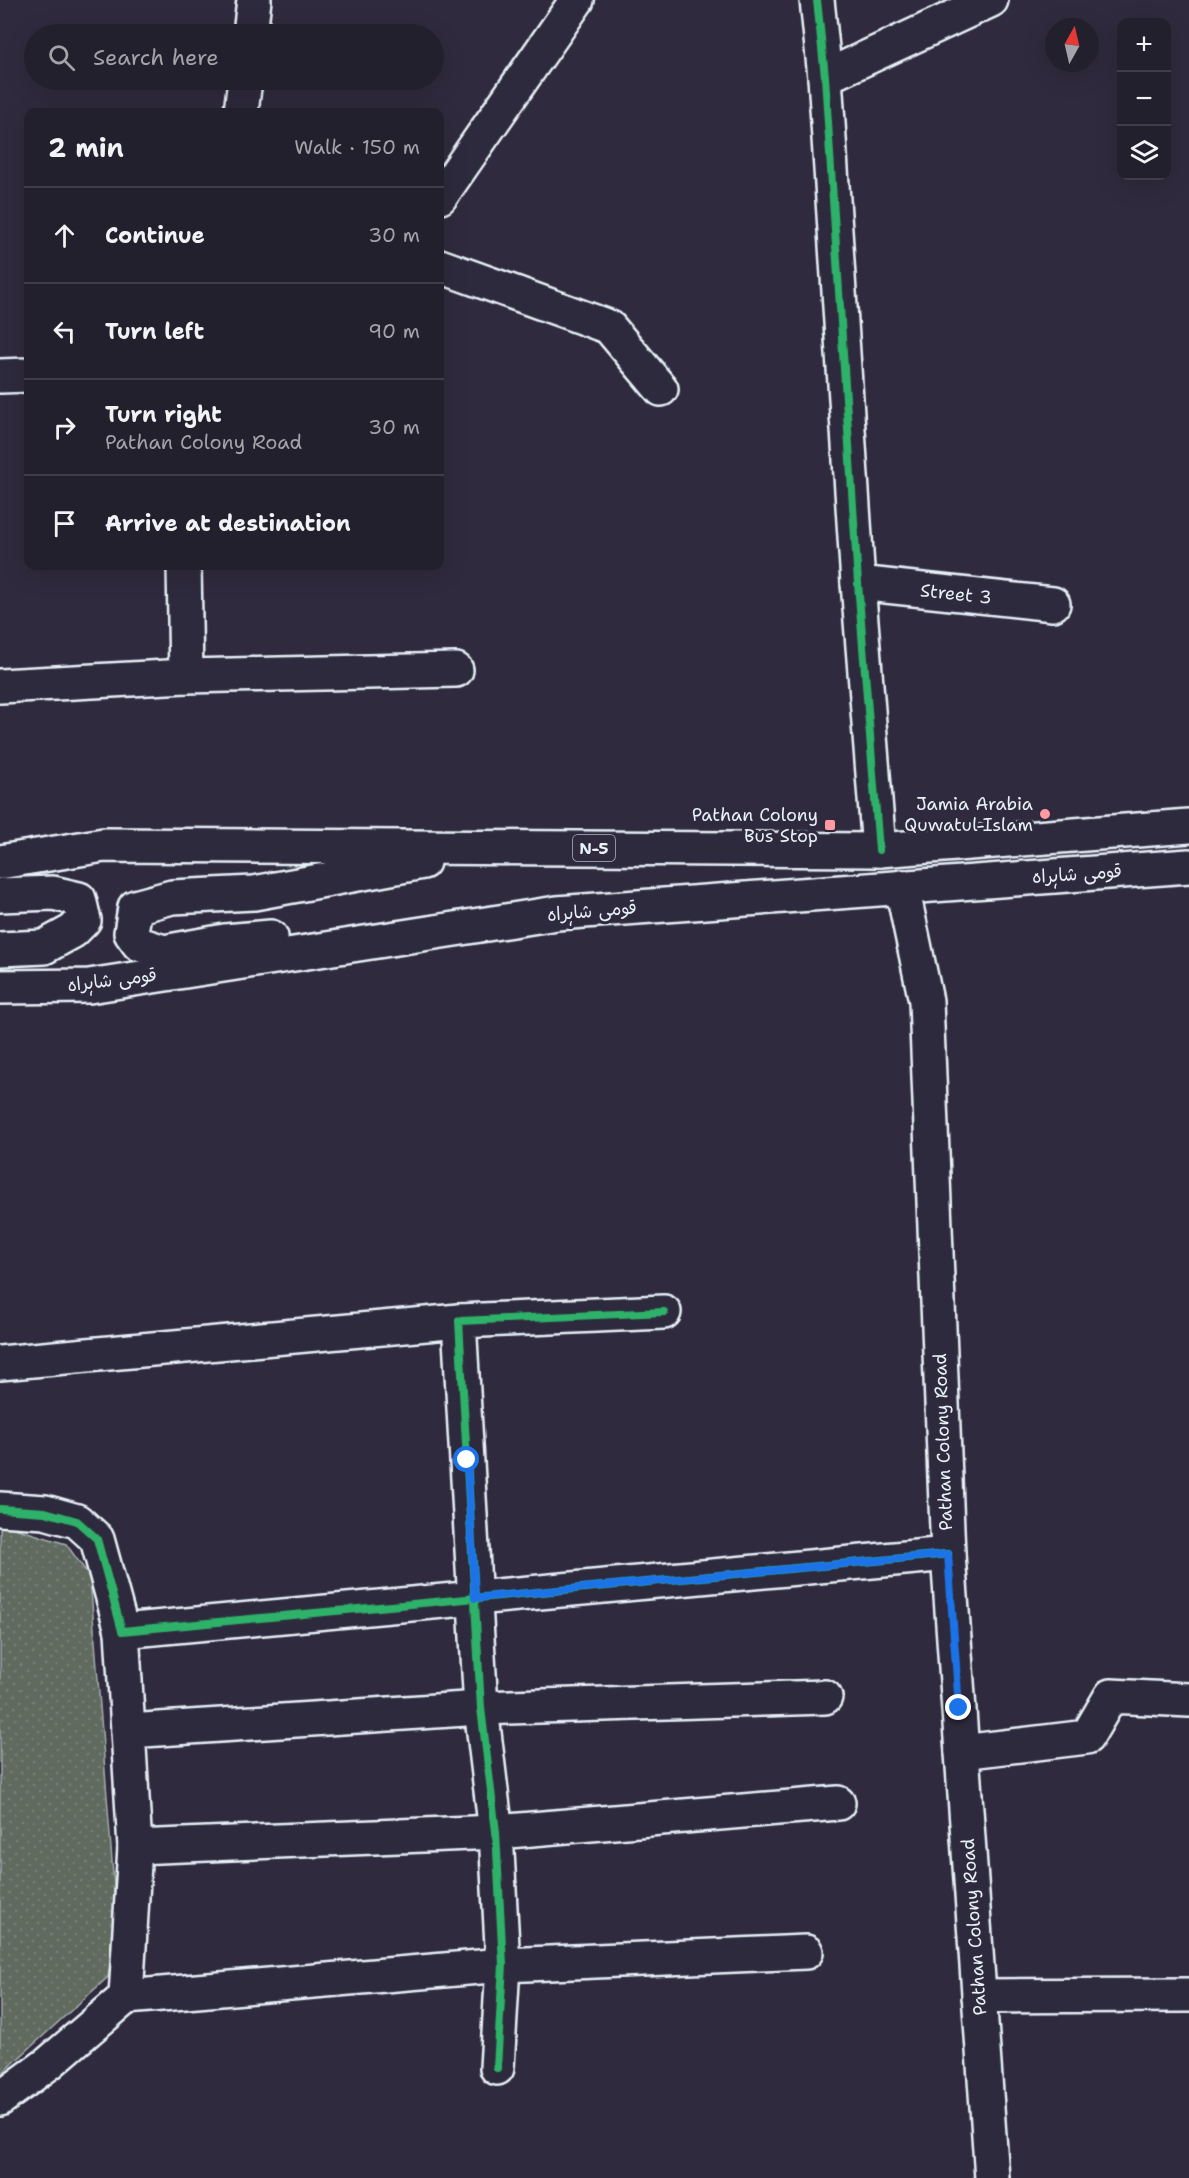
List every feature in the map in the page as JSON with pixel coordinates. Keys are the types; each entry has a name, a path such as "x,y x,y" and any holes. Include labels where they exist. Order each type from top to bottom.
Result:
{"main road":[{"path":"251,24 254,0"},
{"path":"444,190 577,0"},
{"path":"817,0 825,77 858,583 879,850"},
{"path":"825,77 991,0"},
{"path":"242,108 244,90"},
{"path":"444,267 609,327 661,389"},
{"path":"0,376 24,375"},
{"path":"184,570 186,676"},
{"name":"Street 3","path":"858,583 1053,604"},
{"path":"0,686 186,676 456,670"},
{"name":"N-5","path":"0,862 104,845 879,850 1189,826"},
{"path":"510,847 254,893 172,897 135,907 131,933 139,944 164,952 225,941 557,912"},
{"name":"قومی شاہراہ","path":"0,987 89,986 557,912 1189,866"},
{"name":"Pathan Colony Road","path":"902,887 926,1001 948,1554 992,2178"},
{"path":"0,895 53,893 79,899 84,920 73,931 44,947 0,949"},
{"path":"0,1363 459,1321 664,1312"},
{"path":"459,1321 480,1708 496,1832 503,1965 497,2068"},
{"path":"0,1509 45,1512 77,1521 97,1539 123,1631 135,1847 126,1997"},
{"path":"123,1631 948,1554"},
{"path":"962,1752 1087,1737 1111,1696 1189,1700"},
{"path":"128,1731 480,1708 825,1697"},
{"path":"135,1847 496,1832 838,1803"},
{"path":"0,2099 49,2062 126,1997 503,1965 806,1952"},
{"path":"979,1996 1189,1995"}],"green space":[{"path":"8,1526 66,1544 90,1577 117,1926 108,1977 0,2075 0,1527"}],"cycle path":[{"path":"817,0 825,77 858,583 879,850"},
{"path":"497,2068 503,1965 496,1832 481,1708 459,1321 664,1312"},
{"path":"0,1509 45,1512 77,1521 97,1539 122,1631 948,1554"}],"place":[{"name":"Jamia Arabia Quwatul-Islam","path":"1045,814"},
{"name":"Pathan Colony Bus Stop","path":"830,825"}],"route":[{"path":"467,1460 475,1598 948,1554 959,1708"}]}
